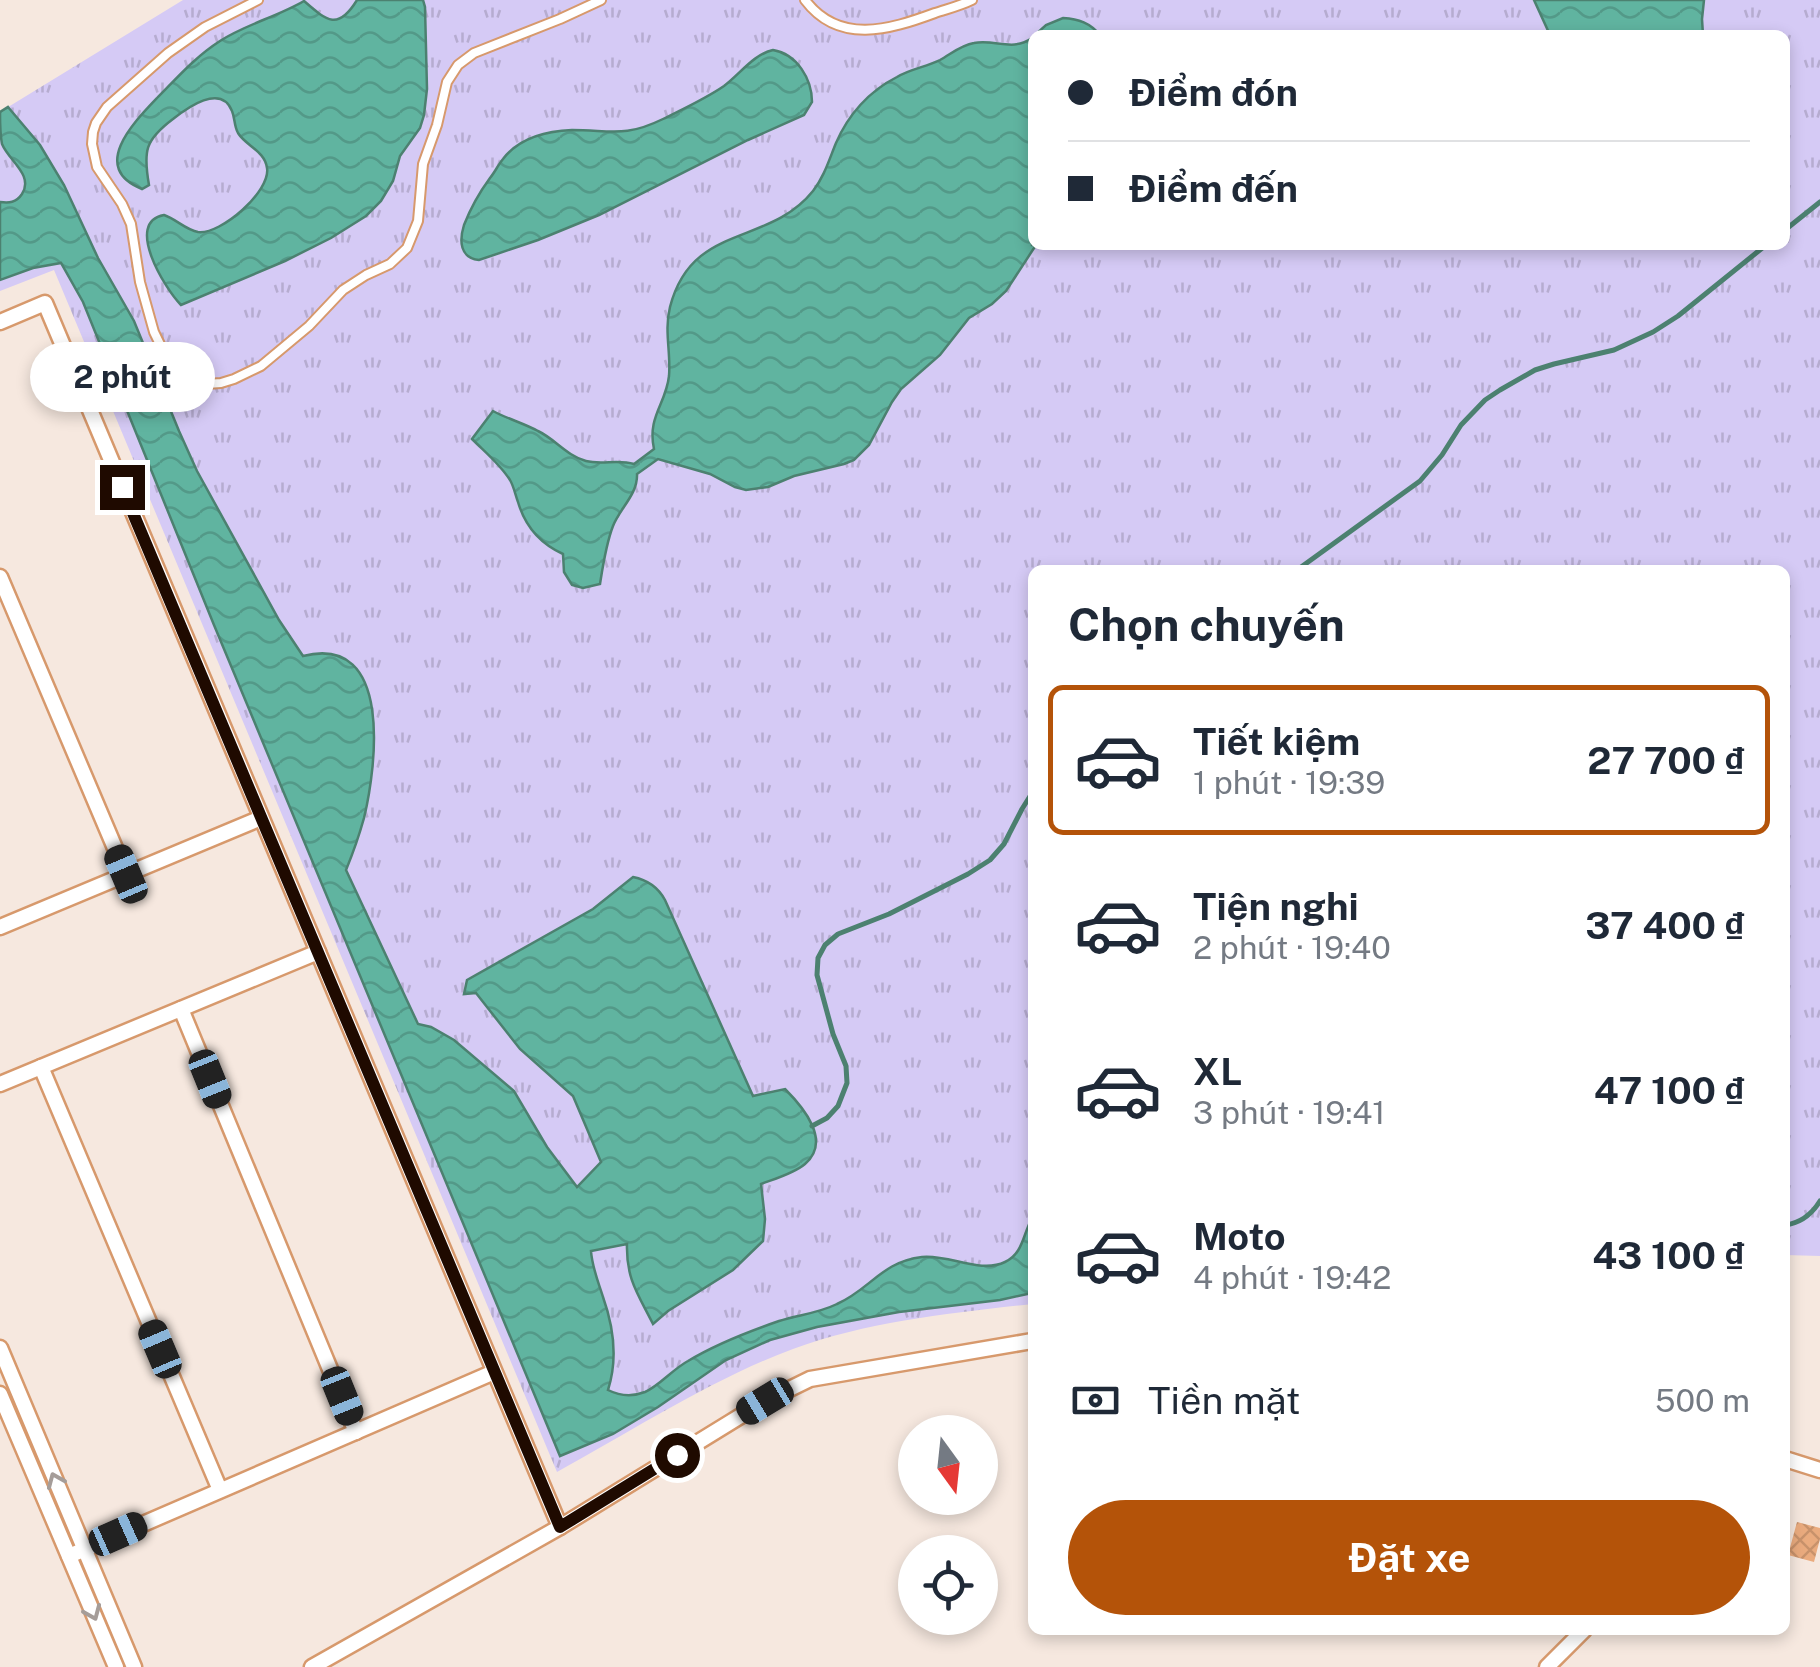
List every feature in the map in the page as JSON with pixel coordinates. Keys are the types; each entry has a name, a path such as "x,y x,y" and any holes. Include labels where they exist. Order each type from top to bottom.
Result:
{"street":[{"path":"0,322 45,304 560,1527"},
{"path":"0,578 126,874"},
{"path":"0,927 262,818"},
{"path":"0,1084 318,952"},
{"path":"181,1009 356,1432"},
{"path":"41,1067 220,1490"},
{"path":"312,1667 560,1527 765,1401 810,1380 1028,1342"},
{"path":"0,1348 134,1667"},
{"path":"69,1556 494,1372"},
{"path":"0,1394 4,1412 116,1667"},
{"path":"1790,1461 1820,1470"},
{"path":"1547,1667 1579,1635"}],"lane":[{"path":"258,0 205,27 168,53 107,107 93,132 98,167 131,224 140,282 154,332 174,373 182,382 192,385 220,383 261,366 309,326 343,290 390,264 407,248 418,221 422,164 447,82 458,65 474,53 601,0"},
{"path":"804,0 831,23 866,30 898,26 972,0"}],"green space":[{"path":"183,0 1820,0 1820,1256 1790,1255 1790,565 1028,565 1028,1304 881,1325 793,1349 703,1390 557,1472 54,270 0,291 0,112"}],"water":[{"path":"357,0 423,0 425,7 424,115 420,128 400,156 393,181 366,216 331,238 181,305 152,257 148,230 153,220 164,215 198,232 219,227 243,210 261,188 266,162 238,133 227,103 212,98 187,109 157,133 148,147 149,185 142,189 126,180 119,169 117,157 128,132 187,68 230,35 304,1 326,18 338,19"},
{"path":"1534,0 1704,0 1703,30 1548,30"},
{"path":"1063,18 1074,19 1095,30 1040,30"},
{"path":"1028,40 1028,250 1033,250 1006,291 969,318 940,355 901,389 869,445 854,460 746,490 710,474 658,459 637,474 635,488 616,519 600,584 583,588 572,585 564,572 563,554 535,533 521,511 510,480 472,439 493,411 544,434 579,459 634,464 654,449 653,428 669,376 670,307 681,280 695,261 713,248 795,209 817,186 853,114 887,83 969,44"},
{"path":"773,50 796,62 806,76 812,102 804,115 599,215 538,240 479,260 465,252 462,231 472,206 501,161 517,146 553,132 618,132 649,125 717,91 753,60"},
{"path":"8,107 40,145 64,185 98,258 134,321 197,471 279,620 303,656 332,654 353,665 365,684 372,710 372,768 364,818 346,870 418,1024 454,1040 514,1091 547,1147 577,1187 601,1162 573,1096 520,1049 476,993 464,994 467,980 593,909 633,877 638,878 656,888 665,900 753,1096 785,1089 812,1125 816,1145 813,1155 789,1173 761,1184 763,1241 733,1270 653,1324 631,1277 627,1244 591,1251 612,1332 614,1355 608,1390 626,1395 645,1392 710,1349 767,1325 837,1304 886,1270 908,1260 932,1257 985,1266 1005,1262 1019,1249 1028,1228 1028,1294 899,1312 770,1340 726,1360 613,1434 560,1456 83,302 61,263 0,280 0,202 15,201 22,194 25,181 2,144 0,112"}],"building":[{"path":"1797,1522 1820,1528 1814,1562 1790,1556"}],"waterway":[{"path":"1790,226 1820,202"},
{"path":"1304,565 1420,481 1461,425 1485,400 1535,370 1614,350 1653,332 1760,250"},
{"path":"812,1126 838,1106 847,1083 846,1066 817,975 818,958 825,945 838,934 889,914 990,860 1004,844 1028,799"},
{"path":"1790,1224 1805,1217 1820,1201"}],"route":[{"path":"122,487 560,1527 677,1455"}]}
